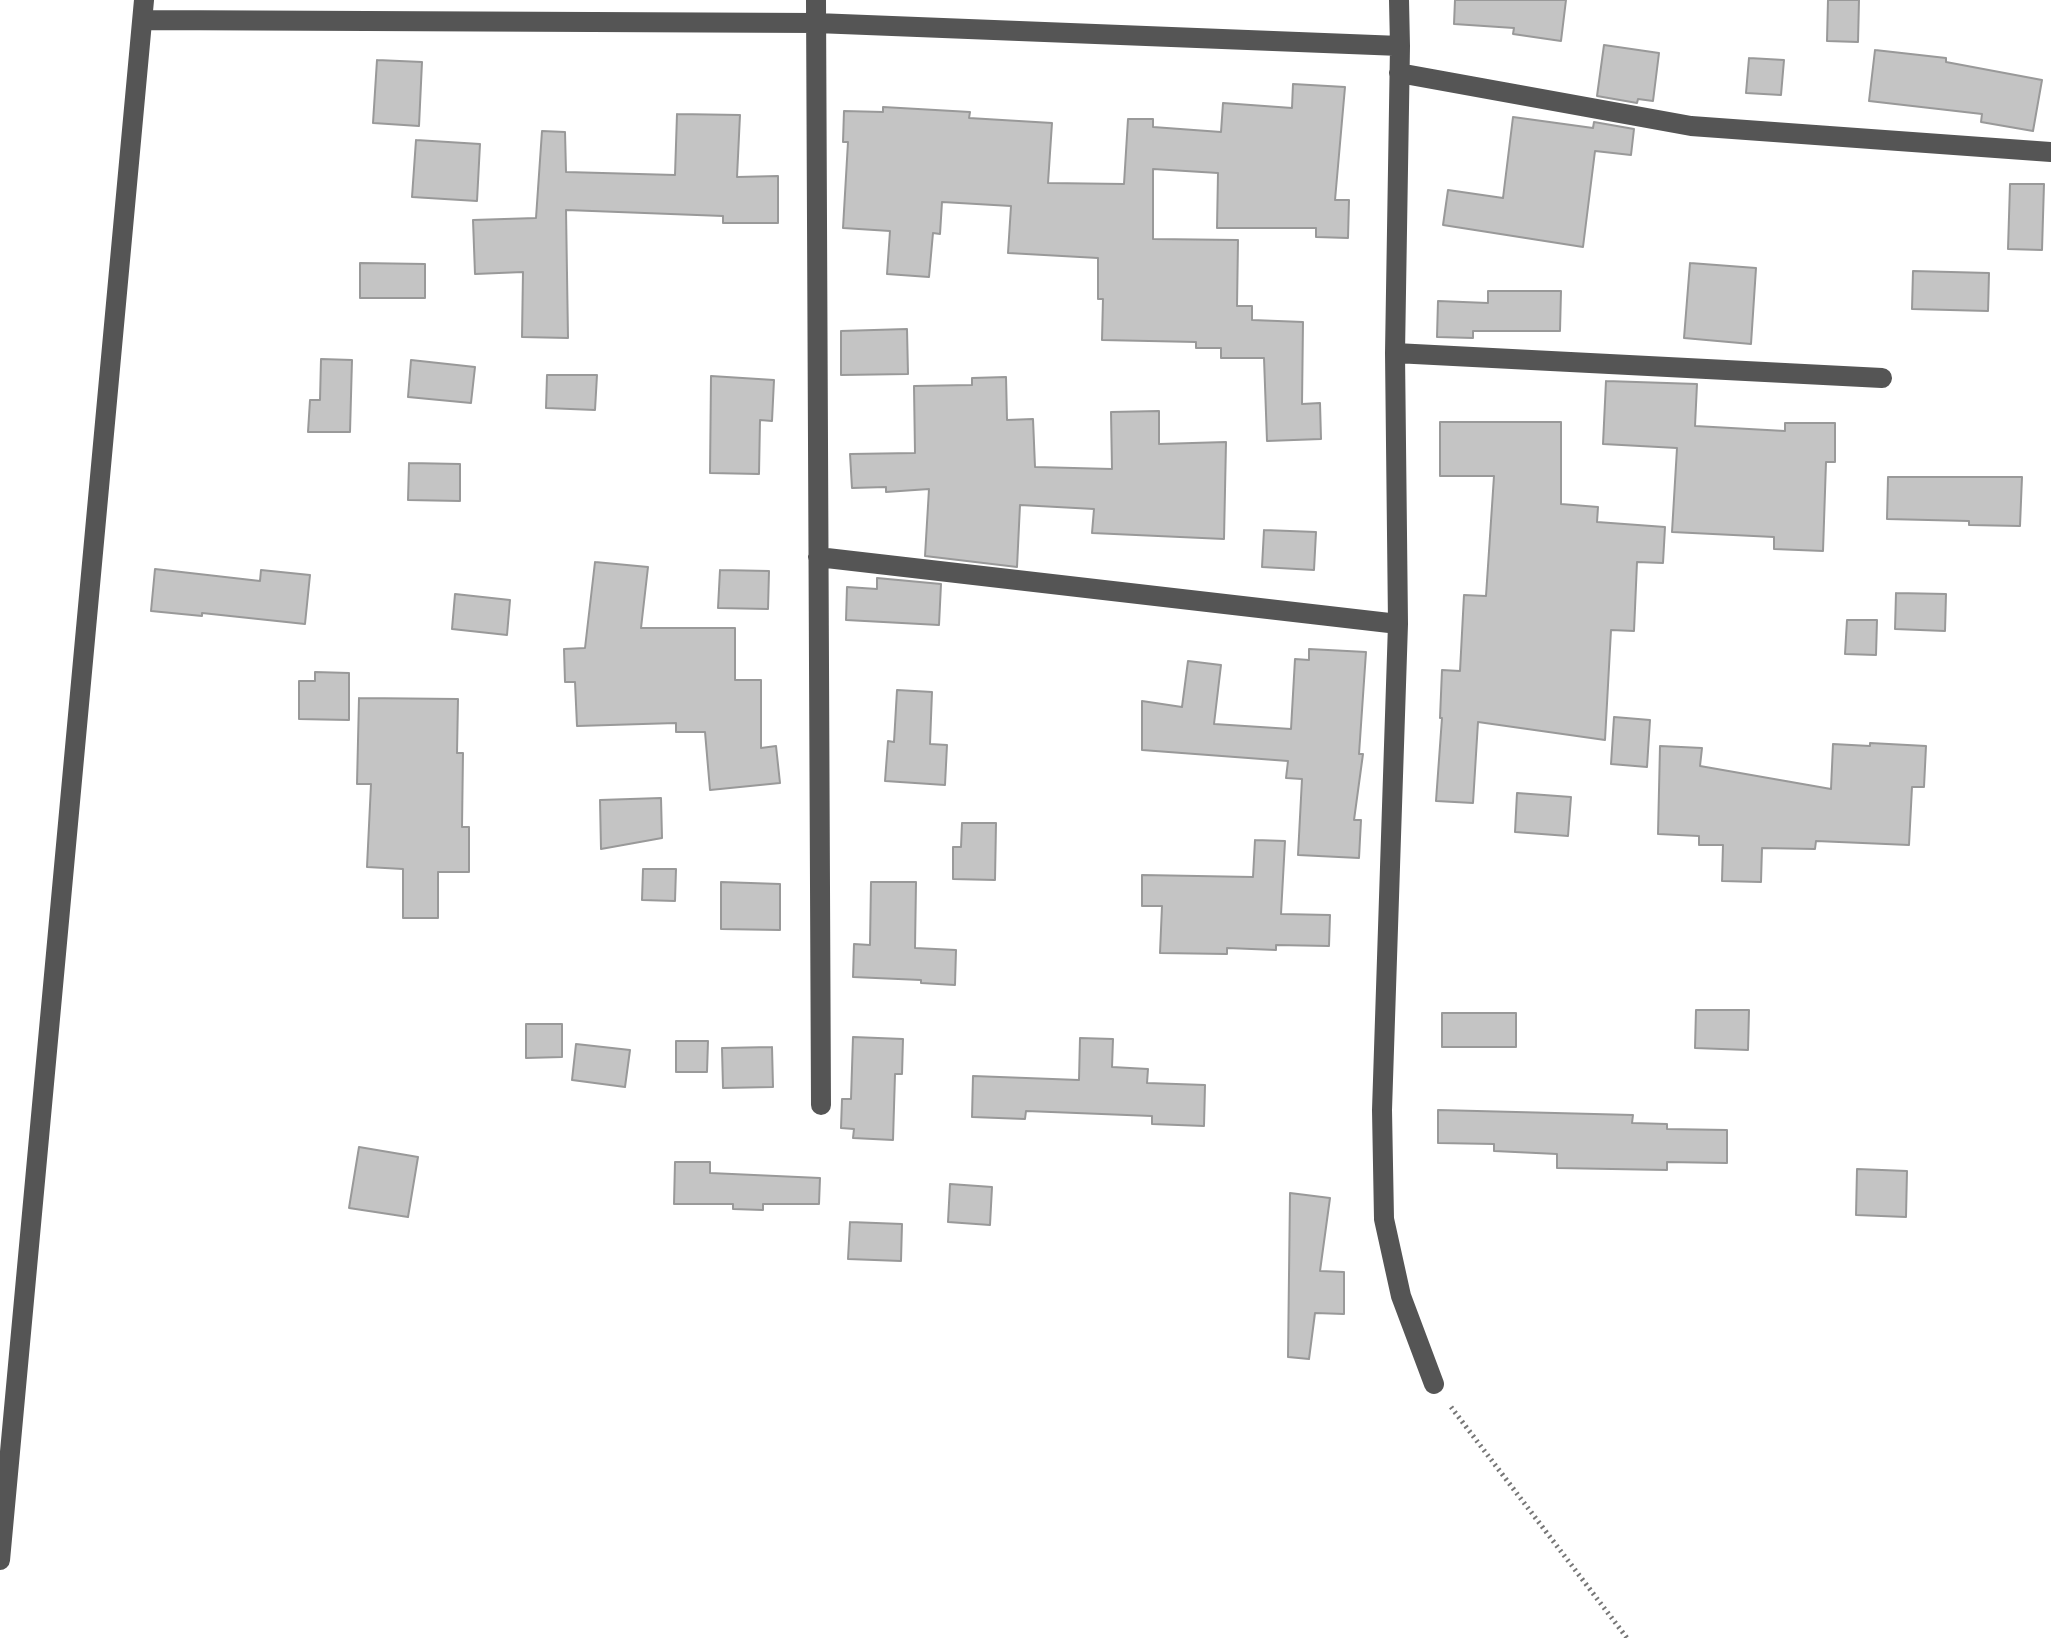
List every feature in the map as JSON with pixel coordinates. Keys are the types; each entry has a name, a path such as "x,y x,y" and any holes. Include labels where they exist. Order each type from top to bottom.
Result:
{"street":[{"path":"816,0 821,1105"},
{"path":"1399,0 1395,353 1398,624 1382,1110 1384,1219 1401,1296 1434,1384"},
{"path":"0,1560 144,10 816,23 1400,46"},
{"path":"1399,73 1691,126 2051,152"},
{"path":"1395,353 1882,378"},
{"path":"818,557 1398,624"}],"path":[{"path":"1434,1384 1627,1638"}],"building":[{"path":"1455,0 1566,0 1561,41 1513,34 1514,28 1454,24"},
{"path":"1828,0 1859,0 1858,42 1827,41"},
{"path":"1604,45 1659,53 1653,101 1638,99 1637,103 1597,96"},
{"path":"1875,50 1946,58 1946,62 2042,80 2033,131 1981,122 1982,114 1869,101"},
{"path":"1749,58 1784,60 1781,95 1746,93"},
{"path":"377,60 422,62 419,126 373,123"},
{"path":"1293,84 1345,87 1335,200 1349,200 1348,238 1316,237 1316,228 1217,228 1218,173 1153,169 1153,239 1238,240 1237,306 1252,306 1252,320 1303,322 1302,404 1320,403 1321,439 1267,441 1264,358 1221,358 1221,348 1196,348 1196,342 1102,340 1103,299 1098,299 1098,258 1008,253 1011,206 942,202 940,234 933,233 929,277 887,274 890,231 843,228 848,142 843,142 844,111 883,112 883,107 970,112 969,118 1052,123 1048,183 1124,184 1128,119 1153,119 1153,127 1221,132 1223,103 1292,108"},
{"path":"677,114 740,115 737,177 778,176 778,223 723,223 723,216 566,210 568,338 522,337 523,272 475,274 473,220 536,218 542,131 565,132 566,172 675,175"},
{"path":"1513,117 1593,128 1594,122 1634,129 1631,155 1595,151 1583,247 1443,225 1448,190 1503,198"},
{"path":"416,140 480,144 477,201 412,197"},
{"path":"2010,184 2044,184 2042,250 2008,249"},
{"path":"360,263 425,264 425,298 360,298"},
{"path":"1690,263 1756,268 1751,344 1684,338"},
{"path":"1913,271 1989,273 1988,311 1912,309"},
{"path":"1488,291 1561,291 1560,331 1473,331 1473,338 1437,337 1438,301 1488,303"},
{"path":"907,329 908,374 841,375 841,331"},
{"path":"321,359 352,360 350,432 308,432 310,400 320,400"},
{"path":"411,360 475,367 471,403 408,397"},
{"path":"547,375 597,375 595,410 546,408"},
{"path":"711,376 774,380 772,421 760,420 759,474 710,473"},
{"path":"1006,377 1007,420 1033,419 1035,467 1112,469 1111,412 1159,411 1159,444 1226,442 1224,539 1092,533 1094,509 1020,505 1017,567 925,556 929,489 886,492 886,487 852,488 850,454 915,453 914,386 972,385 972,378"},
{"path":"1606,381 1697,384 1695,426 1785,431 1785,423 1835,423 1835,462 1826,462 1823,551 1774,549 1774,537 1672,532 1677,448 1603,444"},
{"path":"1440,422 1561,422 1561,504 1598,507 1597,522 1665,527 1663,563 1637,562 1634,631 1611,630 1605,740 1478,722 1473,803 1436,801 1442,670 1460,671 1464,595 1486,596 1494,476 1440,476"},
{"path":"409,463 460,464 460,501 408,500"},
{"path":"1888,477 2022,477 2020,526 1887,519"},
{"path":"1264,530 1316,532 1314,570 1262,567"},
{"path":"595,562 648,567 641,628 735,628 735,680 761,680 761,748 776,746 780,783 710,790 705,732 676,732 676,723 577,726 575,682 565,682 564,649 585,648"},
{"path":"155,569 260,581 261,570 310,575 305,624 151,611"},
{"path":"720,570 769,571 768,609 718,608"},
{"path":"877,578 941,584 939,625 846,620 847,587 877,589"},
{"path":"1896,593 1946,594 1945,631 1895,629"},
{"path":"455,594 510,600 507,635 452,629"},
{"path":"1847,620 1877,620 1876,655 1845,654"},
{"path":"1309,649 1366,652 1359,754 1363,754 1354,820 1361,820 1359,858 1298,855 1302,779 1286,778 1288,761 1142,750 1142,701 1182,707 1188,661 1221,665 1214,724 1291,729 1295,659 1309,660"},
{"path":"315,672 349,673 349,720 299,719 299,681 315,681"},
{"path":"897,690 932,692 930,744 947,745 945,785 885,781 888,741 894,742"},
{"path":"359,698 458,699 457,753 463,753 462,827 469,827 469,872 438,872 438,918 403,918 403,869 367,867 371,784 357,784"},
{"path":"1614,717 1650,720 1647,767 1611,764"},
{"path":"1870,743 1926,746 1924,787 1912,787 1909,845 1816,841 1815,849 1762,848 1761,882 1722,881 1723,845 1699,845 1699,836 1658,834 1660,746 1702,748 1700,766 1831,789 1833,744 1870,746"},
{"path":"1517,793 1571,797 1568,836 1515,832"},
{"path":"661,798 662,838 601,849 600,800"},
{"path":"962,823 996,823 995,880 953,879 953,847 961,847"},
{"path":"1255,840 1285,841 1281,914 1330,915 1329,946 1276,945 1276,950 1227,948 1227,954 1160,953 1162,906 1142,906 1142,875 1253,877"},
{"path":"643,869 676,869 675,901 642,900"},
{"path":"721,882 780,884 780,930 721,929"},
{"path":"871,882 916,882 915,948 956,950 955,985 853,977 854,944 870,945"},
{"path":"1696,1010 1749,1010 1748,1050 1695,1048"},
{"path":"1442,1013 1516,1013 1516,1047 1442,1047"},
{"path":"526,1024 562,1024 562,1057 526,1058"},
{"path":"853,1037 903,1039 902,1074 895,1074 893,1140 853,1138 854,1129 841,1128 842,1099 851,1099"},
{"path":"1080,1038 1113,1039 1112,1067 1148,1069 1147,1083 1205,1085 1204,1126 1152,1124 1152,1116 1026,1111 1025,1119 972,1117 973,1076 1079,1080"},
{"path":"676,1041 708,1041 707,1072 676,1072"},
{"path":"576,1044 630,1050 625,1087 572,1080"},
{"path":"772,1047 773,1087 723,1088 722,1048"},
{"path":"1438,1110 1633,1115 1632,1123 1667,1124 1667,1129 1727,1130 1727,1163 1667,1162 1667,1170 1557,1168 1557,1154 1494,1151 1494,1144 1438,1143"},
{"path":"359,1147 418,1157 408,1217 349,1208"},
{"path":"675,1162 710,1162 710,1173 820,1178 819,1204 763,1204 763,1210 733,1209 733,1204 674,1204"},
{"path":"1857,1169 1907,1171 1906,1217 1856,1215"},
{"path":"950,1184 992,1187 990,1225 948,1222"},
{"path":"1290,1193 1330,1198 1320,1271 1344,1272 1344,1314 1315,1313 1309,1359 1288,1357"},
{"path":"850,1222 902,1224 901,1261 848,1259"}]}
